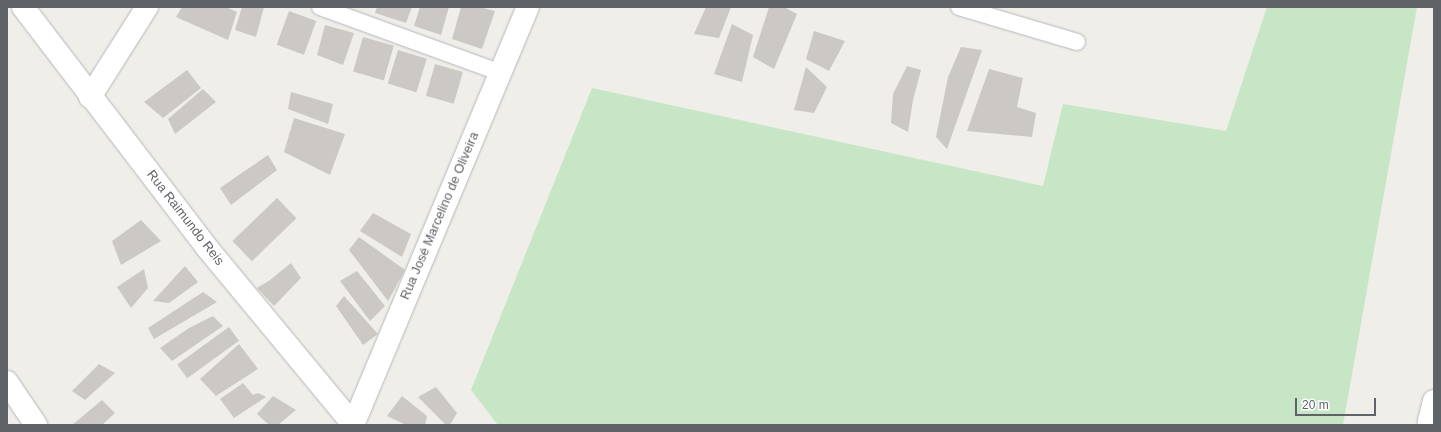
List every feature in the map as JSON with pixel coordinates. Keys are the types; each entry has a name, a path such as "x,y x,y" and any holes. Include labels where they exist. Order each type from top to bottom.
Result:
{"street":[{"name":"Rua Raimundo Reis","path":"23,7 208,249 353,425"},
{"path":"90,96 147,7"},
{"name":"Rua José Marcelino de Oliveira","path":"353,425 528,7"},
{"path":"7,382 36,425"}],"lane":[{"path":"320,7 501,73"},
{"path":"959,7 1077,42"}],"green space":[{"path":"1267,7 1417,7 1343,425 498,425 471,390 592,88 1043,186 1063,104 1226,131"}],"building":[{"path":"182,7 226,7 237,12 228,40 176,17"},
{"path":"242,7 264,7 256,37 235,30"},
{"path":"377,7 412,7 406,23 375,13"},
{"path":"420,7 449,7 441,35 414,26"},
{"path":"461,7 479,7 495,11 482,49 452,39"},
{"path":"706,7 731,7 719,38 694,34"},
{"path":"769,7 784,7 797,14 774,69 753,57"},
{"path":"289,11 316,21 304,55 277,45"},
{"path":"732,24 753,35 742,82 714,74"},
{"path":"325,25 354,33 343,65 317,55"},
{"path":"814,31 845,41 829,71 806,59"},
{"path":"363,37 394,46 384,80 353,72"},
{"path":"961,47 982,50 947,149 936,137 948,77"},
{"path":"398,50 427,59 416,92 388,83"},
{"path":"435,64 463,72 454,104 426,96"},
{"path":"907,66 921,70 913,100 908,132 891,123 893,94"},
{"path":"806,67 827,87 814,113 794,110"},
{"path":"989,69 1023,78 1017,107 1036,113 1032,137 967,131"},
{"path":"187,70 201,88 163,118 144,102"},
{"path":"203,89 216,102 175,134 168,119"},
{"path":"291,92 333,104 328,124 288,109"},
{"path":"294,118 345,134 330,175 284,152"},
{"path":"268,155 277,170 231,205 220,188"},
{"path":"277,198 296,218 252,261 232,241"},
{"path":"373,213 411,234 402,257 360,231"},
{"path":"141,220 161,241 121,265 112,241"},
{"path":"359,237 405,270 388,301 349,250"},
{"path":"291,263 301,278 274,306 257,288 270,280"},
{"path":"185,266 198,282 169,303 153,301"},
{"path":"144,269 148,288 131,308 117,287"},
{"path":"357,271 385,306 370,321 340,281"},
{"path":"203,292 217,302 154,339 148,328"},
{"path":"344,296 378,334 363,345 336,306"},
{"path":"213,316 223,326 172,361 160,348 189,328"},
{"path":"229,327 239,341 187,378 177,365"},
{"path":"239,344 258,369 216,396 200,379"},
{"path":"99,364 115,373 85,400 72,391"},
{"path":"243,383 253,395 258,393 266,397 234,418 220,399"},
{"path":"436,387 457,413 450,425 446,425 418,397"},
{"path":"273,396 296,410 278,425 269,425 257,414"},
{"path":"402,396 427,416 425,425 406,425 387,416"},
{"path":"102,400 115,413 102,425 72,425"}]}
